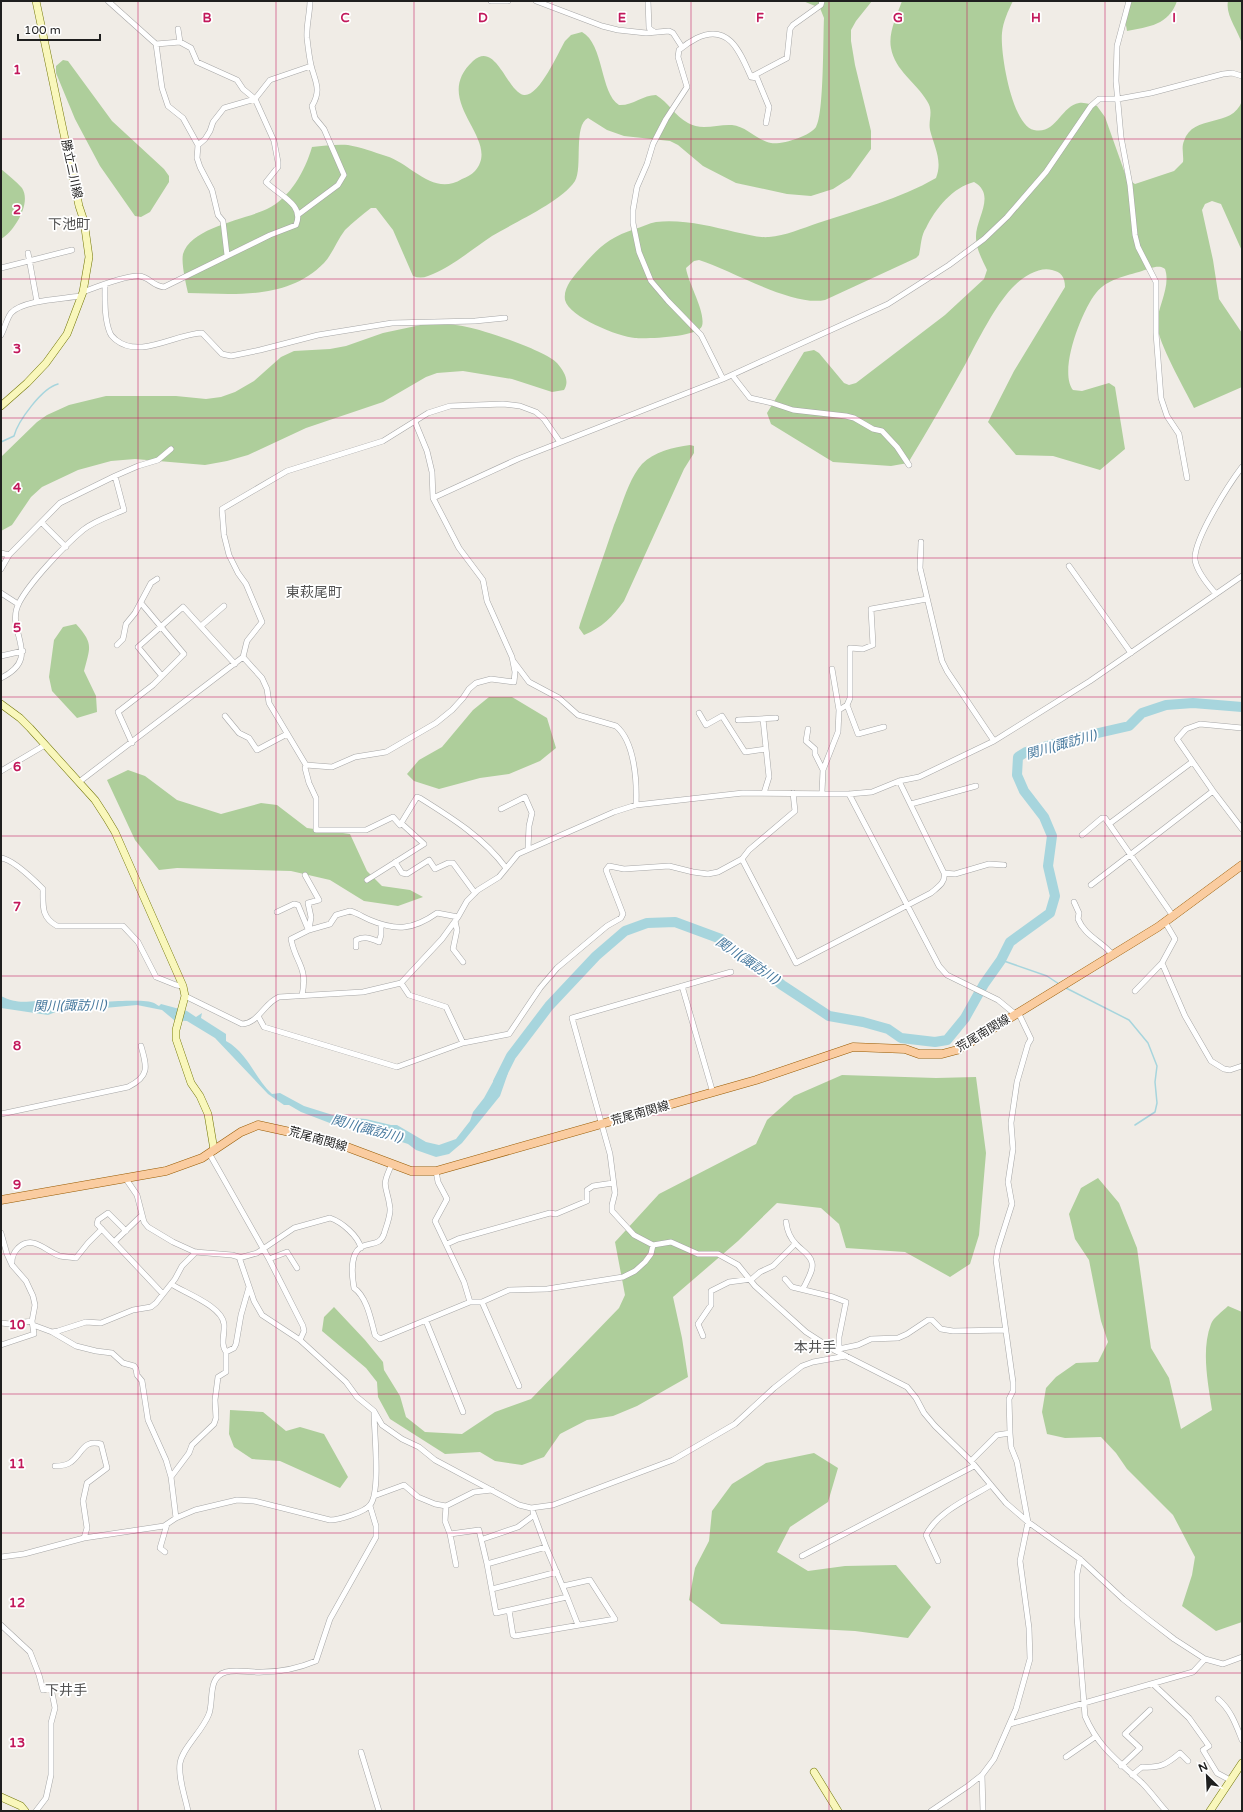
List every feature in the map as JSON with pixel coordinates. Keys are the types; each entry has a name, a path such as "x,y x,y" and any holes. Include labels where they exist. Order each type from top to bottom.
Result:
{"main road":[{"name":"荒尾南関線","path":"1,1200 126,1180 166,1171 212,1152 241,1132 258,1125 331,1141 411,1171 436,1171 713,1093 853,1047 905,1049 919,1054 942,1054 956,1050 1113,955 1165,922 1242,865"}],"street":[{"name":"勝立三川線","path":"1,406 27,383 50,358 66,334 82,294 88,268 89,251 36,1"},
{"path":"108,1 156,44 162,88 168,106 184,118 198,145 197,158 200,168 212,190 218,215 223,221 227,255"},
{"path":"1,335 7,319 13,311 37,302 82,294 105,284 140,276 148,278 156,286 164,287 282,229 296,226 299,214 338,185 344,175 324,129 315,118 312,106 316,99 318,84 311,66 307,35 310,1"},
{"path":"491,1 508,1"},
{"path":"536,1 602,26 618,30 654,32 669,31 673,33 682,47"},
{"path":"648,1 649,28 654,32"},
{"path":"751,77 787,58 790,29 793,25 821,5 822,1"},
{"path":"1129,1 1117,46 1116,81 1121,137 1130,185 1135,235 1138,247 1156,282 1156,333 1161,398 1167,416 1179,434 1187,478"},
{"path":"178,29 180,42"},
{"path":"723,379 701,334 668,301 652,281 639,252 633,223 633,210 637,187 653,144 666,119 687,87 678,57 679,50 708,33 720,33 730,40 741,54 751,77"},
{"path":"156,44 180,42 191,48 197,62 237,80 243,89 255,99 274,141 278,162 278,168 266,182 288,199 299,214"},
{"path":"198,145 205,139 213,122 224,108 255,99 270,80 311,66"},
{"path":"433,498 518,459 723,379 888,304 950,265 984,239 1017,206 1046,172 1091,106 1099,99 1118,99 1151,93 1223,74 1232,73 1242,76"},
{"path":"751,77 757,78 769,108 766,123"},
{"path":"1,268 72,250"},
{"path":"28,253 37,302"},
{"path":"105,284 106,318 110,335 122,345 148,346 191,334 202,333 222,354 231,356 318,335 392,323 475,321 505,318"},
{"path":"732,375 750,398 793,410 846,416 854,418 873,429 882,431 897,447 909,465"},
{"path":"79,782 235,664 243,657 247,641 262,622 246,584 238,573 229,555 224,535 222,509 287,471 384,441 428,413 450,406 474,404 514,405 536,412 544,419 560,442"},
{"path":"415,422 427,450 432,472 433,498 459,548 483,580 487,601 512,657 521,672 530,682 559,698 578,715 616,726 620,729 630,749 637,784 636,805"},
{"path":"1,569 9,555 60,503 114,476 158,460 170,448"},
{"path":"1216,594 1206,582 1199,570 1195,562 1195,553 1202,535 1219,503 1242,467"},
{"path":"1,678 11,673 22,658 23,651 16,614 18,604 52,560 83,530 124,510 114,476"},
{"path":"42,523 66,547"},
{"path":"921,542 920,568 942,661 994,741"},
{"path":"1,553 9,555"},
{"path":"1069,566 1131,653"},
{"path":"184,999 242,1024 248,1024 258,1016 272,1000 279,997 363,992 401,983 442,939 457,919 466,902 475,893 499,877 518,854 585,823 636,805 743,793 822,792 849,794 872,792 899,781 919,777 994,741 1131,653 1242,577"},
{"path":"116,645 123,639 126,624 141,603 151,583 157,579"},
{"path":"1,593 18,604"},
{"path":"839,710 847,705 850,698 850,648 863,649 873,645 871,609 927,599"},
{"path":"132,743 118,712 153,685 184,654 141,603"},
{"path":"201,626 224,606"},
{"path":"162,676 138,648 183,607 235,664"},
{"path":"1,656 23,651"},
{"path":"243,657 262,678 267,689 269,703 306,765 305,768 308,783 316,798 316,830 366,830 393,817 400,825 402,823 424,844 367,880"},
{"path":"306,765 332,767 355,756 386,752 436,723 452,710 469,689 476,683 491,679 514,682 515,672 512,657"},
{"path":"822,792 823,770 838,732 839,710 832,669"},
{"path":"1,704 20,718 79,782 95,800 115,832 183,986 184,999 176,1030 176,1039 189,1079 208,1114 212,1152 304,1326 304,1331 300,1340"},
{"path":"847,705 858,734 884,727"},
{"path":"699,713 706,725 722,716 745,752 766,748"},
{"path":"224,716 239,733 249,738 257,750 287,734"},
{"path":"738,720 776,718"},
{"path":"763,719 769,777 764,793"},
{"path":"1242,728 1205,724 1186,730 1177,739 1192,762 1242,829"},
{"path":"808,729 806,741 815,749 814,754 823,770"},
{"path":"1,771 45,745"},
{"path":"1109,824 1192,762"},
{"path":"742,859 796,963 931,893 940,885 945,877 944,872 899,781"},
{"path":"911,804 976,786"},
{"path":"1091,885 1213,791"},
{"path":"258,1016 264,1027 397,1067 463,1043 509,1034 540,988 557,968 608,926 621,918 623,914 606,870 609,866 624,869 669,866 708,874 718,872 742,859 748,850 795,811 793,793"},
{"path":"849,794 938,966 947,975 998,1000 1017,1013 1031,1039 1028,1044 1018,1082 1014,1104 1012,1123 1013,1149 1008,1182 1012,1204 998,1248 996,1260 1013,1382 1013,1391 1009,1399 1011,1447 1017,1462 1028,1522 1020,1561 1029,1628 1030,1659 1021,1695 994,1760 982,1775 931,1811"},
{"path":"402,823 417,797 420,798 469,829 490,851 495,853 506,868"},
{"path":"501,809 525,797 532,813 529,826 528,849"},
{"path":"1082,835 1103,817 1173,916"},
{"path":"1,858 5,858 20,869 43,890 44,910 49,922 57,926 123,926 138,942 156,977 176,985 183,986"},
{"path":"395,862 402,873 407,874 429,860 435,870 448,863 453,863 475,893"},
{"path":"944,872 955,874 989,864 1004,865"},
{"path":"305,875 319,900 308,903 311,917 309,930"},
{"path":"1074,902 1079,913 1078,919 1084,932 1099,941 1113,955"},
{"path":"277,912 294,904 298,905 309,930"},
{"path":"302,996 305,982 304,971 291,939 309,930 330,924 336,915 350,910 390,927 404,928 427,920 437,913 457,919"},
{"path":"457,919 457,930 453,949 463,962"},
{"path":"1135,991 1162,962 1175,939 1165,922"},
{"path":"356,947 356,940 361,938 369,938 379,942 381,935 381,924"},
{"path":"1162,962 1185,1016 1211,1061 1224,1069 1230,1070 1242,1066"},
{"path":"731,972 572,1018 600,1124 610,1154 615,1193 612,1211 634,1235 653,1245 671,1242 698,1254 718,1254 738,1265 749,1280 806,1332 907,1387 916,1398 924,1413 935,1426 972,1463 1006,1503 1028,1522 1080,1559 1133,1607 1174,1639 1205,1659 1216,1663 1223,1664 1242,1657"},
{"path":"401,983 409,995 446,1008 463,1043"},
{"path":"682,986 713,1093"},
{"path":"1,1114 128,1087 137,1083 145,1075 146,1064 141,1046"},
{"path":"392,1164 386,1176 384,1187 391,1209 383,1236 380,1241 361,1248 353,1260 354,1288 359,1292 369,1314 375,1335 380,1339 470,1302 482,1302 509,1290 547,1289 623,1277 635,1271 645,1262 651,1254 653,1245"},
{"path":"436,1171 438,1182 447,1200 435,1221 464,1282 470,1302"},
{"path":"126,1180 137,1195 142,1215 148,1227 173,1242 196,1252 232,1255 239,1258 257,1253 263,1247 294,1228 330,1218 335,1220 359,1239 361,1248"},
{"path":"447,1244 458,1239 550,1213 556,1214 587,1201 587,1190 593,1186 613,1182"},
{"path":"126,1231 108,1212 98,1220 97,1224 163,1294"},
{"path":"114,1242 142,1215"},
{"path":"786,1222 787,1231 795,1244 808,1255 812,1262 812,1268 803,1289"},
{"path":"12,1265 12,1256 15,1252 24,1243 32,1242 40,1244 60,1255 76,1258 102,1229"},
{"path":"1,1233 12,1265 26,1281 33,1296 35,1305 32,1323 34,1334 1,1345"},
{"path":"703,1336 698,1324 711,1305 711,1291 729,1282 749,1280 760,1272 773,1266 795,1244"},
{"path":"52,1332 86,1322 101,1323 133,1310 144,1309 156,1303 171,1284 182,1266 196,1252"},
{"path":"269,1259 287,1252 297,1268"},
{"path":"239,1258 254,1301 262,1315 300,1340 374,1411 382,1425 402,1439 419,1447 435,1460 519,1505 531,1508 553,1505 673,1460 735,1424 774,1388 802,1366 812,1362 848,1356"},
{"path":"785,1279 792,1287 846,1302 837,1350"},
{"path":"171,1284 200,1300 222,1317 224,1324 223,1348 226,1352 226,1372 218,1377 215,1400 216,1418 214,1424 192,1445 189,1453 171,1477"},
{"path":"226,1352 234,1348 236,1344 241,1315 249,1287"},
{"path":"482,1302 519,1386"},
{"path":"837,1350 858,1345 871,1339 898,1338 907,1334 928,1320 932,1320 941,1329 953,1331 1006,1330"},
{"path":"426,1321 463,1412"},
{"path":"1,1323 32,1323 52,1332 76,1346 96,1351 112,1352 123,1363 134,1366 137,1375 142,1381 148,1420 166,1460 171,1477 176,1518"},
{"path":"188,1811 179,1770 180,1761 184,1751 204,1726 210,1710 214,1682 219,1675 227,1672 285,1671 316,1661 330,1619 376,1537 376,1526 370,1506 374,1496 376,1481 374,1411"},
{"path":"802,1556 972,1463 997,1435 1010,1432"},
{"path":"55,1466 70,1463 85,1445 97,1442 101,1444 107,1468 87,1483 83,1501 87,1528 84,1538"},
{"path":"938,1560 926,1535 929,1529 939,1519 957,1506 991,1485"},
{"path":"374,1496 404,1486 423,1499 435,1504 446,1506 474,1492 492,1490"},
{"path":"1,1557 24,1554 84,1538 164,1526 176,1518 195,1510 237,1500 254,1501 330,1520 342,1518 370,1506"},
{"path":"446,1506 445,1521 450,1534 456,1566"},
{"path":"531,1508 578,1626"},
{"path":"483,1539 518,1527 534,1515"},
{"path":"164,1552 160,1548 167,1524"},
{"path":"450,1534 479,1530 483,1539 496,1613 567,1597"},
{"path":"488,1564 546,1547"},
{"path":"1080,1559 1077,1574 1077,1617 1085,1716 1095,1737 1121,1766 1143,1784 1166,1811"},
{"path":"492,1589 557,1572"},
{"path":"509,1610 513,1635 515,1636 614,1619 590,1580 562,1586"},
{"path":"1,1625 30,1652 43,1690 51,1688 54,1698 55,1708 52,1723 51,1775 49,1792 36,1811"},
{"path":"1010,1724 1193,1672 1205,1659"},
{"path":"1153,1684 1189,1718 1209,1746 1203,1750 1217,1772 1230,1780"},
{"path":"1218,1699 1225,1704 1233,1717 1242,1740"},
{"path":"1121,1766 1140,1748 1125,1734 1150,1710"},
{"path":"1066,1757 1095,1737"},
{"path":"361,1752 379,1811"},
{"path":"1132,1775 1142,1767 1157,1768 1167,1764 1180,1753 1188,1761"},
{"path":"1212,1810 1242,1763"},
{"path":"814,1772 838,1811"},
{"path":"982,1775 983,1811"},
{"path":"1,1797 21,1806 26,1811"}],"green space":[{"path":"803,1 872,1 856,21 851,30 851,41 855,65 871,131 871,149 850,178 833,189 811,196 787,194 736,183 703,166 678,145 670,141 624,136 607,130 588,118 583,122 579,138 577,175 575,181 568,189 549,204 492,236 437,273 426,277 413,276 393,230 376,208 371,208 345,230 324,263 310,275 294,283 278,289 242,294 188,293 184,274 183,254 188,245 196,237 207,231 267,209 283,198 296,183 312,147 344,145 362,148 396,160 432,182 442,184 451,184 472,174 481,159 480,146 462,105 459,91 462,76 473,61 481,56 488,57 495,62 518,92 524,95 530,94 542,82 548,73 565,41 571,35 582,32 589,38 594,47 608,90 613,99 619,105 628,104 651,95 656,95 679,117 698,127 727,125 737,126 766,142 771,143 782,143 802,137 816,127 819,119 822,92 824,18 820,8"},
{"path":"902,1 1013,1 1003,25 1002,42 1005,71 1019,116 1026,125 1034,130 1042,130 1053,124 1067,109 1073,105 1086,103 1097,106 1105,117 1127,179 1135,184 1174,171 1183,162 1183,144 1189,132 1195,127 1204,123 1222,119 1230,115 1237,110 1242,101 1242,251 1221,204 1212,201 1205,204 1202,210 1213,260 1219,299 1242,333 1242,387 1194,408 1172,366 1158,331 1158,316 1166,282 1165,269 1160,267 1151,268 1123,276 1100,288 1090,301 1074,341 1068,369 1069,381 1073,390 1082,391 1109,383 1115,387 1125,449 1100,470 1053,456 1016,455 988,422 1014,371 1065,287 1064,280 1060,274 1047,269 1036,271 1020,280 999,304 908,463 891,466 833,462 771,424 767,413 804,352 814,350 819,353 844,383 849,385 856,383 945,315 984,279 987,270 978,251 976,238 983,208 984,194 981,187 974,182 959,189 940,206 924,231 919,255 916,258 825,300 812,301 780,293 699,260 694,261 686,268 703,320 702,326 692,333 660,338 628,337 596,325 575,313 568,306 565,300 567,287 574,276 592,255 604,244 618,236 648,224 676,221 706,225 756,236 775,236 794,232 878,204 908,192 936,178 939,166 936,148 930,130 929,105 922,94 901,70 893,56 891,48 890,42 892,30"},
{"path":"1126,1 1177,1 1169,15 1157,24 1127,31 1124,14"},
{"path":"1228,1 1242,1 1242,44 1228,12"},
{"path":"63,60 68,61 112,121 164,169 169,176 169,182 150,212 141,217 135,216 100,166 75,119 56,73 56,66"},
{"path":"1,169 15,180 22,188 25,194 25,201 16,224 1,239"},
{"path":"430,323 458,325 475,329 541,353 551,358 560,366 565,376 566,387 564,390 552,392 512,379 463,371 437,373 426,377 383,402 306,428 248,455 227,461 205,465 135,459 111,461 78,470 42,487 31,497 12,525 1,531 1,457 37,422 47,415 69,405 106,396 176,396 206,399 221,397 235,392 254,381 281,357 294,351 330,349 346,346 383,333"},
{"path":"690,445 694,446 694,453 684,469 624,601 607,621 597,629 584,635 579,628 580,624 614,525 626,493 637,470 642,464 658,453 677,447"},
{"path":"76,624 86,636 88,641 89,651 84,671 96,696 97,712 77,718 52,691 49,677 54,640 63,627"},
{"path":"489,697 512,697 547,718 556,748 540,761 509,774 480,778 439,789 414,781 407,774 419,760 442,747 473,710"},
{"path":"128,770 145,776 177,800 221,814 261,803 277,805 307,828 350,834 367,871 382,886 410,890 423,897 398,906 364,901 330,880 291,871 177,868 159,870 135,840 107,780"},
{"path":"842,1075 936,1078 976,1077 986,1153 979,1235 970,1264 950,1277 905,1252 846,1248 839,1224 821,1208 777,1203 738,1241 673,1297 682,1338 688,1377 637,1406 613,1416 587,1420 560,1434 544,1457 522,1465 495,1461 480,1452 445,1454 390,1419 378,1397 377,1382 366,1368 322,1331 324,1317 334,1307 383,1362 384,1370 400,1396 406,1417 425,1432 462,1434 495,1412 531,1399 619,1308 625,1295 615,1242 659,1194 756,1144 767,1120 794,1096"},
{"path":"1098,1178 1119,1203 1137,1248 1151,1348 1169,1378 1181,1429 1212,1410 1207,1378 1206,1345 1212,1322 1228,1306 1242,1312 1242,1622 1216,1631 1182,1606 1192,1575 1195,1557 1173,1515 1127,1469 1116,1453 1101,1437 1065,1438 1047,1434 1042,1412 1046,1388 1056,1377 1076,1363 1098,1362 1108,1342 1101,1321 1089,1260 1075,1239 1069,1214 1081,1188"},
{"path":"230,1410 263,1412 286,1431 300,1427 324,1434 348,1477 340,1488 280,1461 252,1459 234,1447 229,1434"},
{"path":"814,1453 838,1468 828,1502 790,1527 777,1552 808,1571 845,1566 896,1565 931,1607 908,1638 855,1631 721,1624 689,1600 695,1568 709,1541 712,1511 732,1484 766,1463"}],"water":[{"path":"1,996 10,1000 23,1002 42,1001 80,1003 140,1001 154,1003 159,1006 161,1004 187,1011 196,1017 202,1013 201,1018 226,1034 226,1041 240,1052 272,1094 280,1093 304,1106 339,1117 366,1119 397,1125 426,1142 439,1145 456,1139 470,1121 473,1112 484,1098 500,1069 508,1073 500,1096 462,1143 449,1154 436,1157 416,1150 408,1144 371,1132 335,1125 301,1112 289,1105 284,1105 268,1094 215,1038 187,1021 174,1020 162,1010 137,1005 83,1010 63,1009 48,1015 1,1008"}],"waterway":[{"path":"1,442 14,436 25,414 38,398 58,384"},
{"name":"関川(諏訪川)","path":"498,1082 511,1056 549,1006 596,956 625,931 647,923 675,922 721,939 742,958 761,968 782,985 829,1016 863,1022 888,1029 901,1038 935,1042 947,1040 965,1018 984,984 1001,960 1010,942 1050,913 1055,896 1048,866 1052,836 1044,817 1024,791 1017,775 1018,757 1026,752 1072,739 1129,726 1142,713 1166,705 1193,703 1242,707"},
{"path":"1001,960 1047,976 1059,984"},
{"path":"1066,988 1129,1020 1148,1043 1157,1066 1155,1082 1157,1103 1155,1112 1135,1125"}],"district":[{"name":"下池町","path":"69,224"},
{"name":"東萩尾町","path":"314,592"},
{"name":"本井手","path":"815,1347"},
{"name":"下井手","path":"66,1690"}]}
